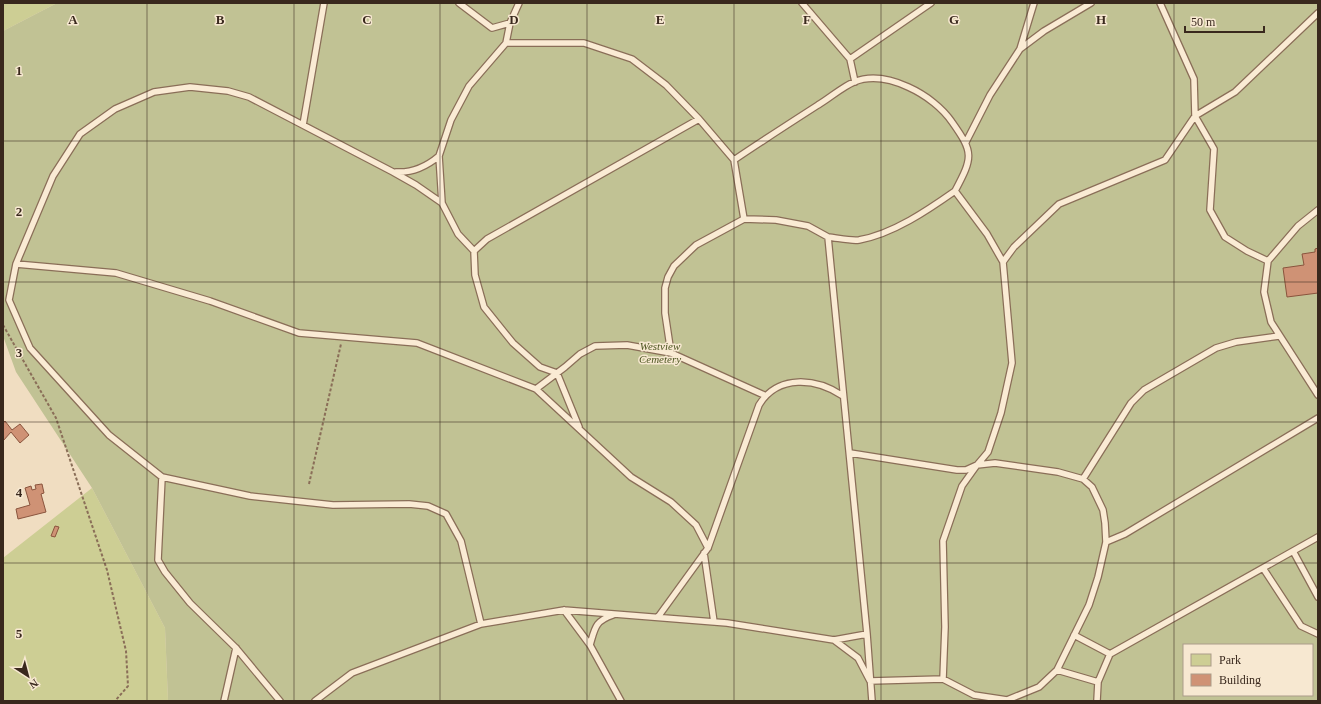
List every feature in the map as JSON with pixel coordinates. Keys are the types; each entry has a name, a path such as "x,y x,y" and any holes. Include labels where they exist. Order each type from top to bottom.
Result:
{"lane":[{"path":"303,125 324,3"},
{"path":"459,3 492,28 510,22"},
{"path":"519,3 510,22 506,43 469,86 451,120 439,156 442,203 458,234 474,251 475,275 484,307 513,343 540,367 557,373 581,430"},
{"path":"802,3 850,59 855,82"},
{"path":"850,59 931,3"},
{"path":"966,142 990,95 1020,49 1034,3"},
{"path":"1020,49 1050,28 1091,3"},
{"path":"1160,3 1194,79 1195,116 1214,149 1210,210 1225,236 1247,251 1268,261"},
{"path":"1003,262 1014,247 1059,204 1165,160 1195,116 1234,92 1318,13"},
{"path":"506,43 584,43 632,60 666,84 699,119 734,160 744,219"},
{"path":"671,353 665,313 665,288 668,276 674,266 696,245 744,219 776,220 808,226 828,236 858,240 881,233 920,216 955,191 966,170 969,156 966,142 948,115 914,88 879,78 855,82 734,160"},
{"path":"442,203 416,185 393,172 249,97 228,91 190,87 154,92 114,109 80,134 53,176 16,264 9,300 30,348 109,436 162,477 250,496 333,505 409,504 428,506 446,514 461,541 481,624"},
{"path":"474,251 487,239 699,119"},
{"path":"393,172 405,173 414,170 428,165 439,156"},
{"path":"943,679 945,627 943,541 962,486 988,452 994,438 1012,363 1003,262 987,234 955,191"},
{"path":"1318,210 1298,226 1268,261 1264,292 1271,322 1318,395"},
{"path":"828,236 843,396 850,453 872,701"},
{"path":"16,264 116,273 210,301 299,333 417,343 536,389 631,477 671,502 696,525 706,550 714,622"},
{"path":"1083,479 1131,403 1144,390 1216,348 1236,342 1279,336"},
{"path":"536,389 580,354 595,346 627,345 671,353 764,395"},
{"path":"658,617 706,550 764,395 789,382 801,380 833,389 843,396"},
{"path":"1106,542 1125,534 1318,418"},
{"path":"850,453 957,470 966,470 977,465 995,463 1073,475 1083,479 1092,487 1103,510 1105,523 1106,542 1098,577 1089,605 1057,670 1039,687 1007,700 974,695 943,679 870,681"},
{"path":"162,477 158,560 165,572 190,603 236,648 280,701"},
{"path":"1096,701 1098,682 1110,654 1318,537"},
{"path":"1293,551 1318,597"},
{"path":"1264,568 1301,626 1318,634"},
{"path":"315,701 352,673 481,624 564,610 714,622 834,640 867,634"},
{"path":"564,610 590,645 621,701"},
{"path":"590,645 594,629 601,619 617,614"},
{"path":"1074,635 1110,654"},
{"path":"834,640 858,658 870,681"},
{"path":"224,701 236,648"},
{"path":"1057,670 1098,682"}],"path":[{"path":"3,325 56,418 107,570 126,651 128,686 115,701"},
{"path":"309,484 342,337"}],"green space":[{"path":"3,3 57,3 3,31"},
{"name":"Westview Cemetery","path":"57,3 1318,3 1318,701 168,701 165,628 92,488 16,372 3,336 3,31"},
{"path":"92,488 165,628 168,701 3,701 3,558"}],"building":[{"path":"1318,248 1318,293 1287,297 1283,268 1304,265 1302,254 1315,252 1315,249"},
{"path":"5,421 12,430 20,424 29,435 20,443 11,432 3,441 3,423"},
{"path":"42,484 44,493 41,494 46,512 18,519 16,509 30,505 25,488 31,486 32,490 36,489 35,485"},
{"path":"55,526 59,527 55,537 51,536"}]}
